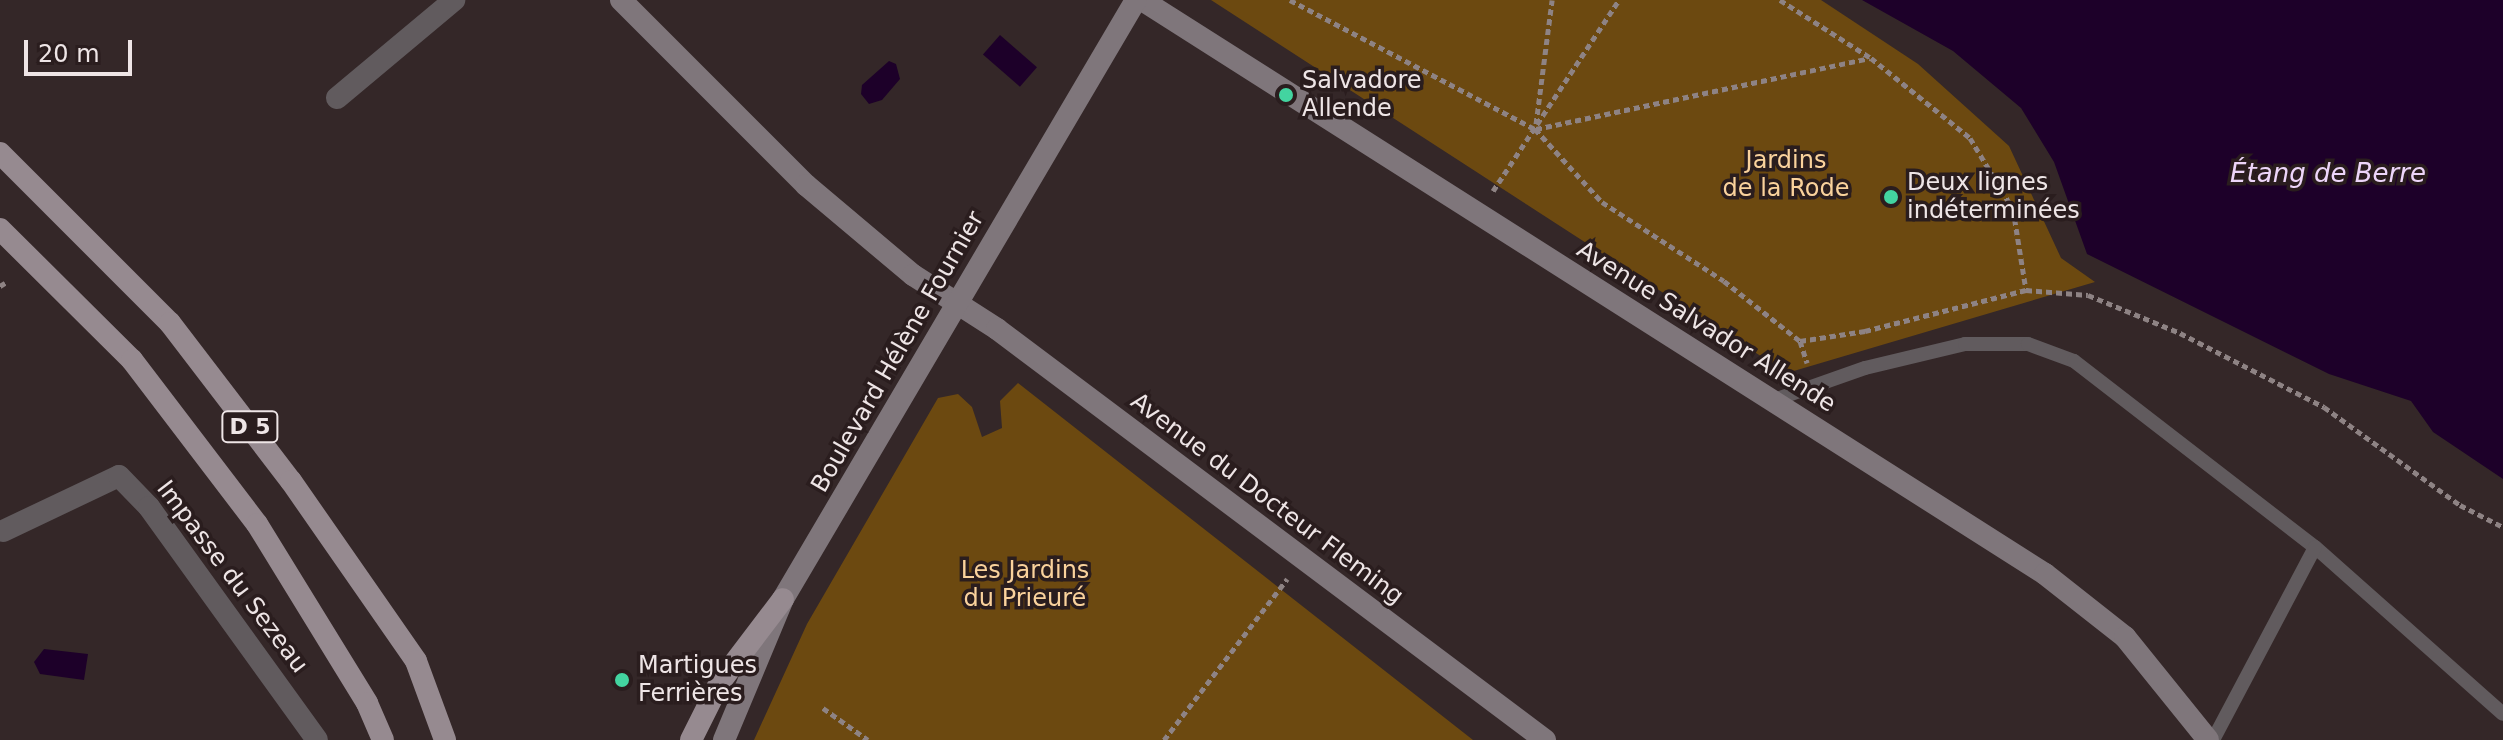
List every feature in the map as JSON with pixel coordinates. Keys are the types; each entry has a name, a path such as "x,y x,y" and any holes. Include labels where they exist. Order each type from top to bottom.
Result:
{"main road":[{"name":"Avenue du Docteur Fleming","path":"621,0 806,185 913,275 1012,339 1545,740"},
{"name":"Boulevard Hélène Fournier","path":"724,740 783,599 955,303 1139,0"},
{"name":"Avenue Salvador Allende","path":"1139,0 2045,574 2125,637 2211,740"},
{"name":"D 5","path":"0,153 170,323 291,481 416,661 445,740"},
{"name":"D 5","path":"0,229 132,360 257,524 367,703 383,740"},
{"path":"691,740 720,682 783,599"}],"street":[{"path":"337,98 454,0"},
{"name":"Impasse du Sezeau","path":"3,531 119,476 158,520 317,740"}],"lane":[{"path":"1774,400 1865,368 1965,344 2028,344 2074,361 2315,547 2503,714"},
{"path":"2211,740 2315,547"}],"path":[{"path":"1290,0 1535,129 1602,202 1724,281 1800,341 1865,331 2026,290 2088,295 2180,333 2324,407 2460,505 2503,527"},
{"path":"1535,129 1552,0"},
{"path":"1476,214 1619,0"},
{"path":"1780,0 1871,58 1970,138 2013,209 2026,290"},
{"path":"1535,129 1871,58"},
{"path":"1164,740 1300,558"},
{"path":"823,708 868,740"}],"green space":[{"name":"Jardins de la Rode","path":"1211,0 1821,0 1918,64 2009,146 2061,258 2095,282 1787,373"},
{"name":"Les Jardins du Prieuré","path":"1018,383 1473,740 754,740 807,624 938,398 958,394 972,407 982,437 1002,428 1000,401"}],"water":[{"name":"Étang de Berre","path":"1862,0 2503,0 2503,479 2433,432 2411,401 2329,374 2087,254 2054,162 2021,108 1953,51"},
{"path":"1000,35 1037,67 1020,87 983,55"},
{"path":"889,61 896,64 900,79 882,100 869,104 861,94 862,85"},
{"path":"44,649 88,654 84,680 40,674 34,662"}],"place":[{"name":"Salvadore Allende","path":"1286,95"},
{"name":"Deux lignes indéterminées","path":"1891,197"},
{"name":"Martigues Ferrières","path":"622,680"}]}
